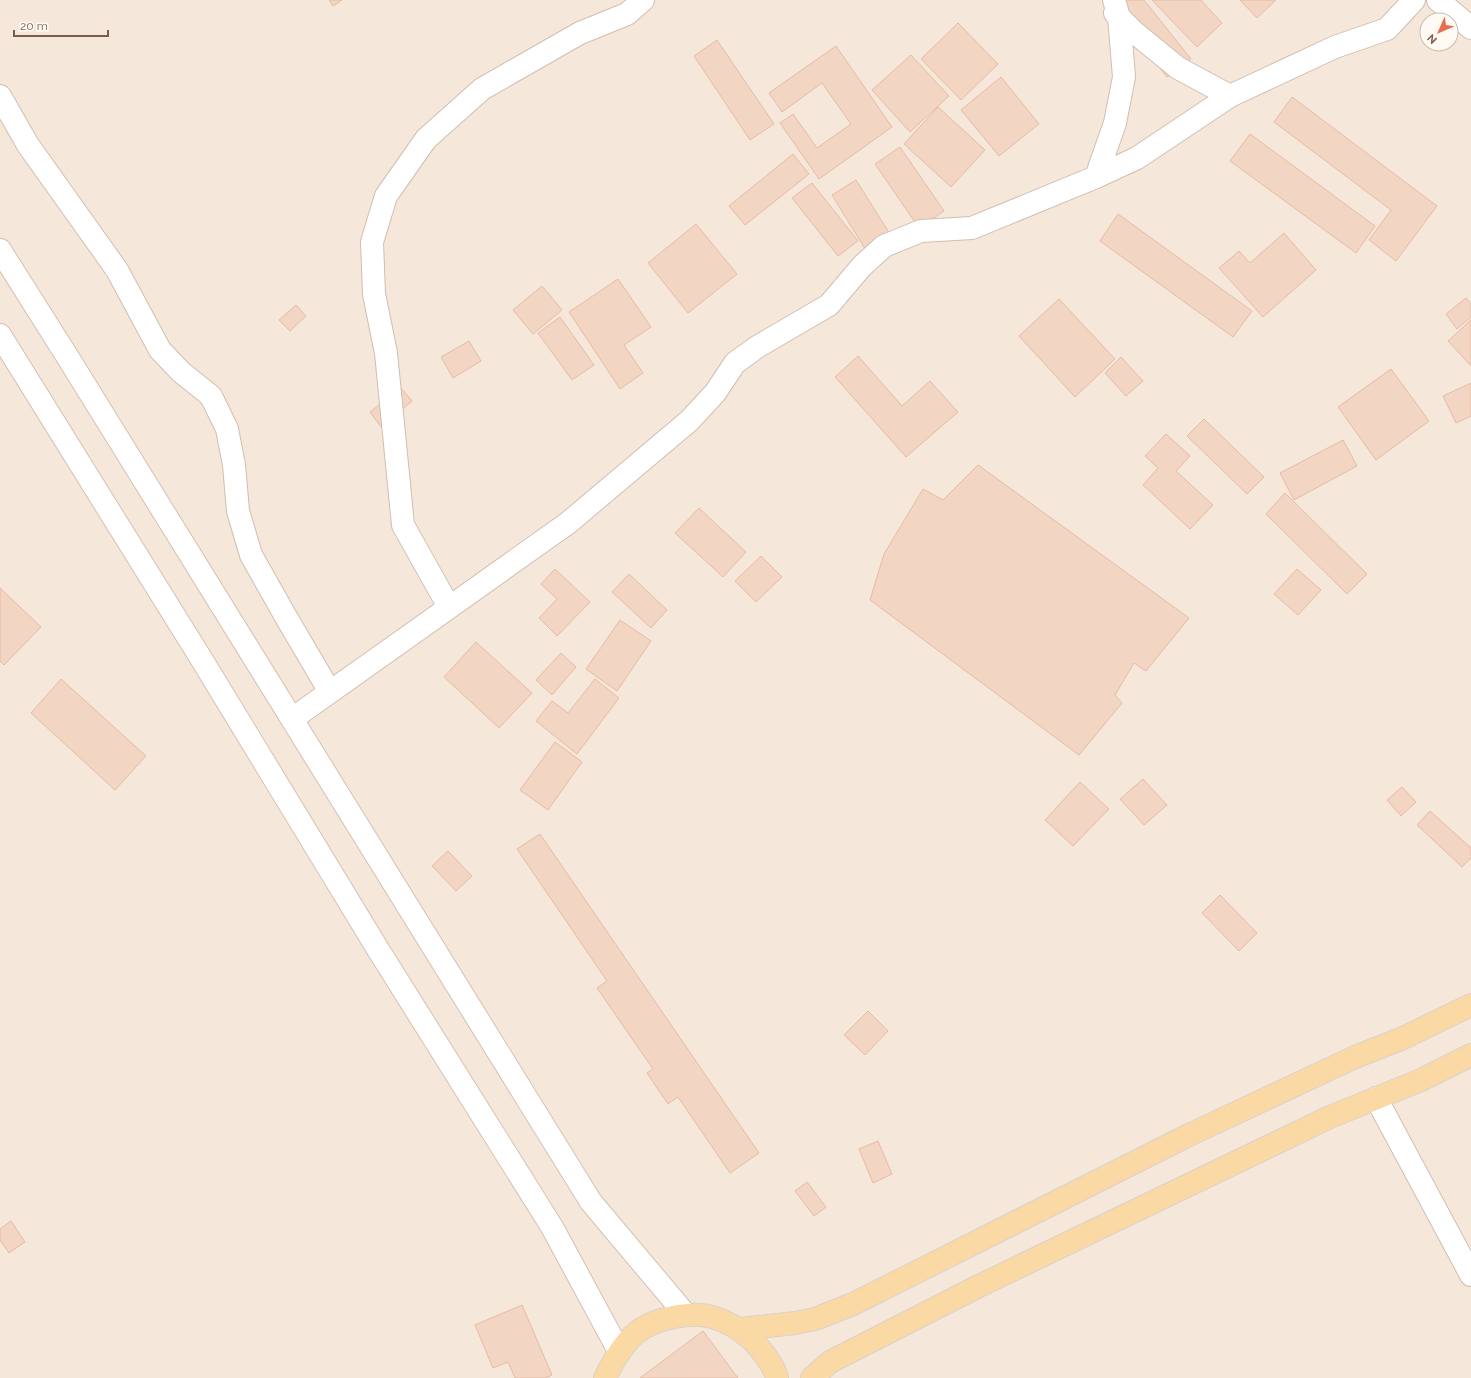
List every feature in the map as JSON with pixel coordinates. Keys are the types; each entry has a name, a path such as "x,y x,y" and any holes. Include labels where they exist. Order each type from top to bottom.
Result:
{"main road":[{"path":"740,1329 795,1323 815,1319 853,1304 1189,1135 1355,1057 1401,1039 1471,1005"},
{"path":"812,1378 830,1362 979,1286 1330,1117 1421,1080 1471,1055"},
{"path":"605,1378 619,1351 637,1332 660,1320 686,1314 714,1317 740,1329 762,1349 776,1378"}],"street":[{"path":"449,607 403,525 386,353 374,294 372,242 386,196 426,139 482,89 580,33 627,14 643,0"},
{"path":"1102,0 1116,8 1134,32 1178,68 1230,96"},
{"path":"292,719 568,523 689,421 714,393 735,363 757,347 828,306 862,266 884,246 921,231 972,228 1096,177 1137,158 1230,96 1335,47 1387,29 1414,0"},
{"path":"1438,0 1471,28"},
{"path":"1096,177 1115,123 1124,77 1116,8"},
{"path":"0,96 28,145 117,270 160,350 181,372 211,396 227,429 234,465 238,511 251,555 330,692"},
{"path":"0,250 72,363 591,1202 686,1314"},
{"path":"0,335 202,660 379,951 552,1227 619,1351"},
{"path":"1376,1098 1471,1275"}],"shaded area":[{"path":"0,0 1471,0 1471,1378 0,1378"}],"building":[{"path":"329,0 342,0 333,6"},
{"path":"1107,0 1144,0 1191,59 1167,77"},
{"path":"1152,0 1201,0 1222,23 1197,47"},
{"path":"1240,0 1276,0 1257,18"},
{"path":"958,23 998,64 961,100 921,59"},
{"path":"717,40 774,124 750,140 694,56"},
{"path":"836,46 892,127 819,179 780,123 793,114 817,148 851,124 822,83 782,112 769,93"},
{"path":"911,55 949,96 910,132 872,90"},
{"path":"1001,77 1039,124 999,156 961,110"},
{"path":"1292,97 1437,206 1396,261 1369,240 1391,210 1274,122"},
{"path":"938,107 985,150 951,187 904,144"},
{"path":"1250,134 1375,226 1356,253 1230,161"},
{"path":"900,147 944,211 919,228 875,164"},
{"path":"793,154 809,174 745,225 729,206"},
{"path":"856,180 900,250 875,265 832,195"},
{"path":"812,183 858,241 838,256 792,198"},
{"path":"1118,214 1252,311 1233,337 1100,241"},
{"path":"696,224 737,274 688,313 648,263"},
{"path":"1284,233 1316,270 1263,317 1219,268 1239,251 1250,263"},
{"path":"618,279 651,327 624,345 643,373 620,389 569,312"},
{"path":"542,286 562,310 533,334 513,310"},
{"path":"1466,298 1471,304 1471,317 1457,329 1446,314"},
{"path":"1059,299 1115,359 1075,397 1019,336"},
{"path":"296,305 306,316 290,331 279,320"},
{"path":"560,317 594,365 572,380 538,333"},
{"path":"1471,320 1471,366 1448,341"},
{"path":"469,341 481,361 453,378 441,357"},
{"path":"858,356 902,406 930,381 958,412 906,457 835,377"},
{"path":"1121,357 1143,381 1126,396 1105,373"},
{"path":"1391,369 1429,421 1376,460 1338,407"},
{"path":"1471,383 1471,416 1456,423 1443,396"},
{"path":"401,388 412,401 381,427 370,412"},
{"path":"1204,419 1264,477 1247,494 1187,436"},
{"path":"1166,434 1190,456 1176,471 1213,505 1190,529 1143,485 1158,468 1145,456"},
{"path":"1343,440 1357,466 1294,500 1280,473"},
{"path":"978,465 1189,618 1146,671 1134,663 1115,695 1122,703 1079,755 870,600 884,554 923,489 943,500"},
{"path":"1285,493 1367,574 1347,594 1266,514"},
{"path":"699,508 746,552 723,577 675,533"},
{"path":"761,556 782,577 756,602 735,581"},
{"path":"555,569 590,602 557,636 539,618 557,599 541,584"},
{"path":"1297,569 1321,590 1298,615 1274,594"},
{"path":"629,574 667,610 651,628 612,592"},
{"path":"0,588 41,627 4,665 0,661"},
{"path":"620,620 651,641 617,691 586,669"},
{"path":"476,642 532,693 499,728 444,677"},
{"path":"561,653 576,667 552,695 536,680"},
{"path":"61,679 146,756 115,790 31,713"},
{"path":"595,679 619,698 577,754 536,721 552,701 568,713"},
{"path":"555,742 582,762 548,810 520,790"},
{"path":"1143,779 1167,805 1144,825 1120,799"},
{"path":"1080,782 1109,809 1073,846 1045,820"},
{"path":"1402,787 1416,802 1401,816 1387,800"},
{"path":"1430,811 1471,848 1471,858 1462,867 1417,825"},
{"path":"540,834 759,1153 730,1173 678,1097 668,1104 647,1073 653,1069 597,988 607,981 517,849"},
{"path":"448,851 472,876 456,891 432,866"},
{"path":"1220,895 1257,933 1239,951 1202,913"},
{"path":"868,1011 888,1031 865,1055 844,1035"},
{"path":"878,1141 892,1174 873,1183 859,1149"},
{"path":"807,1182 826,1207 814,1216 795,1191"},
{"path":"11,1221 25,1242 9,1253 0,1240 0,1229"},
{"path":"522,1305 552,1375 545,1378 515,1378 508,1362 493,1368 475,1325"},
{"path":"703,1331 738,1378 640,1378"}]}
